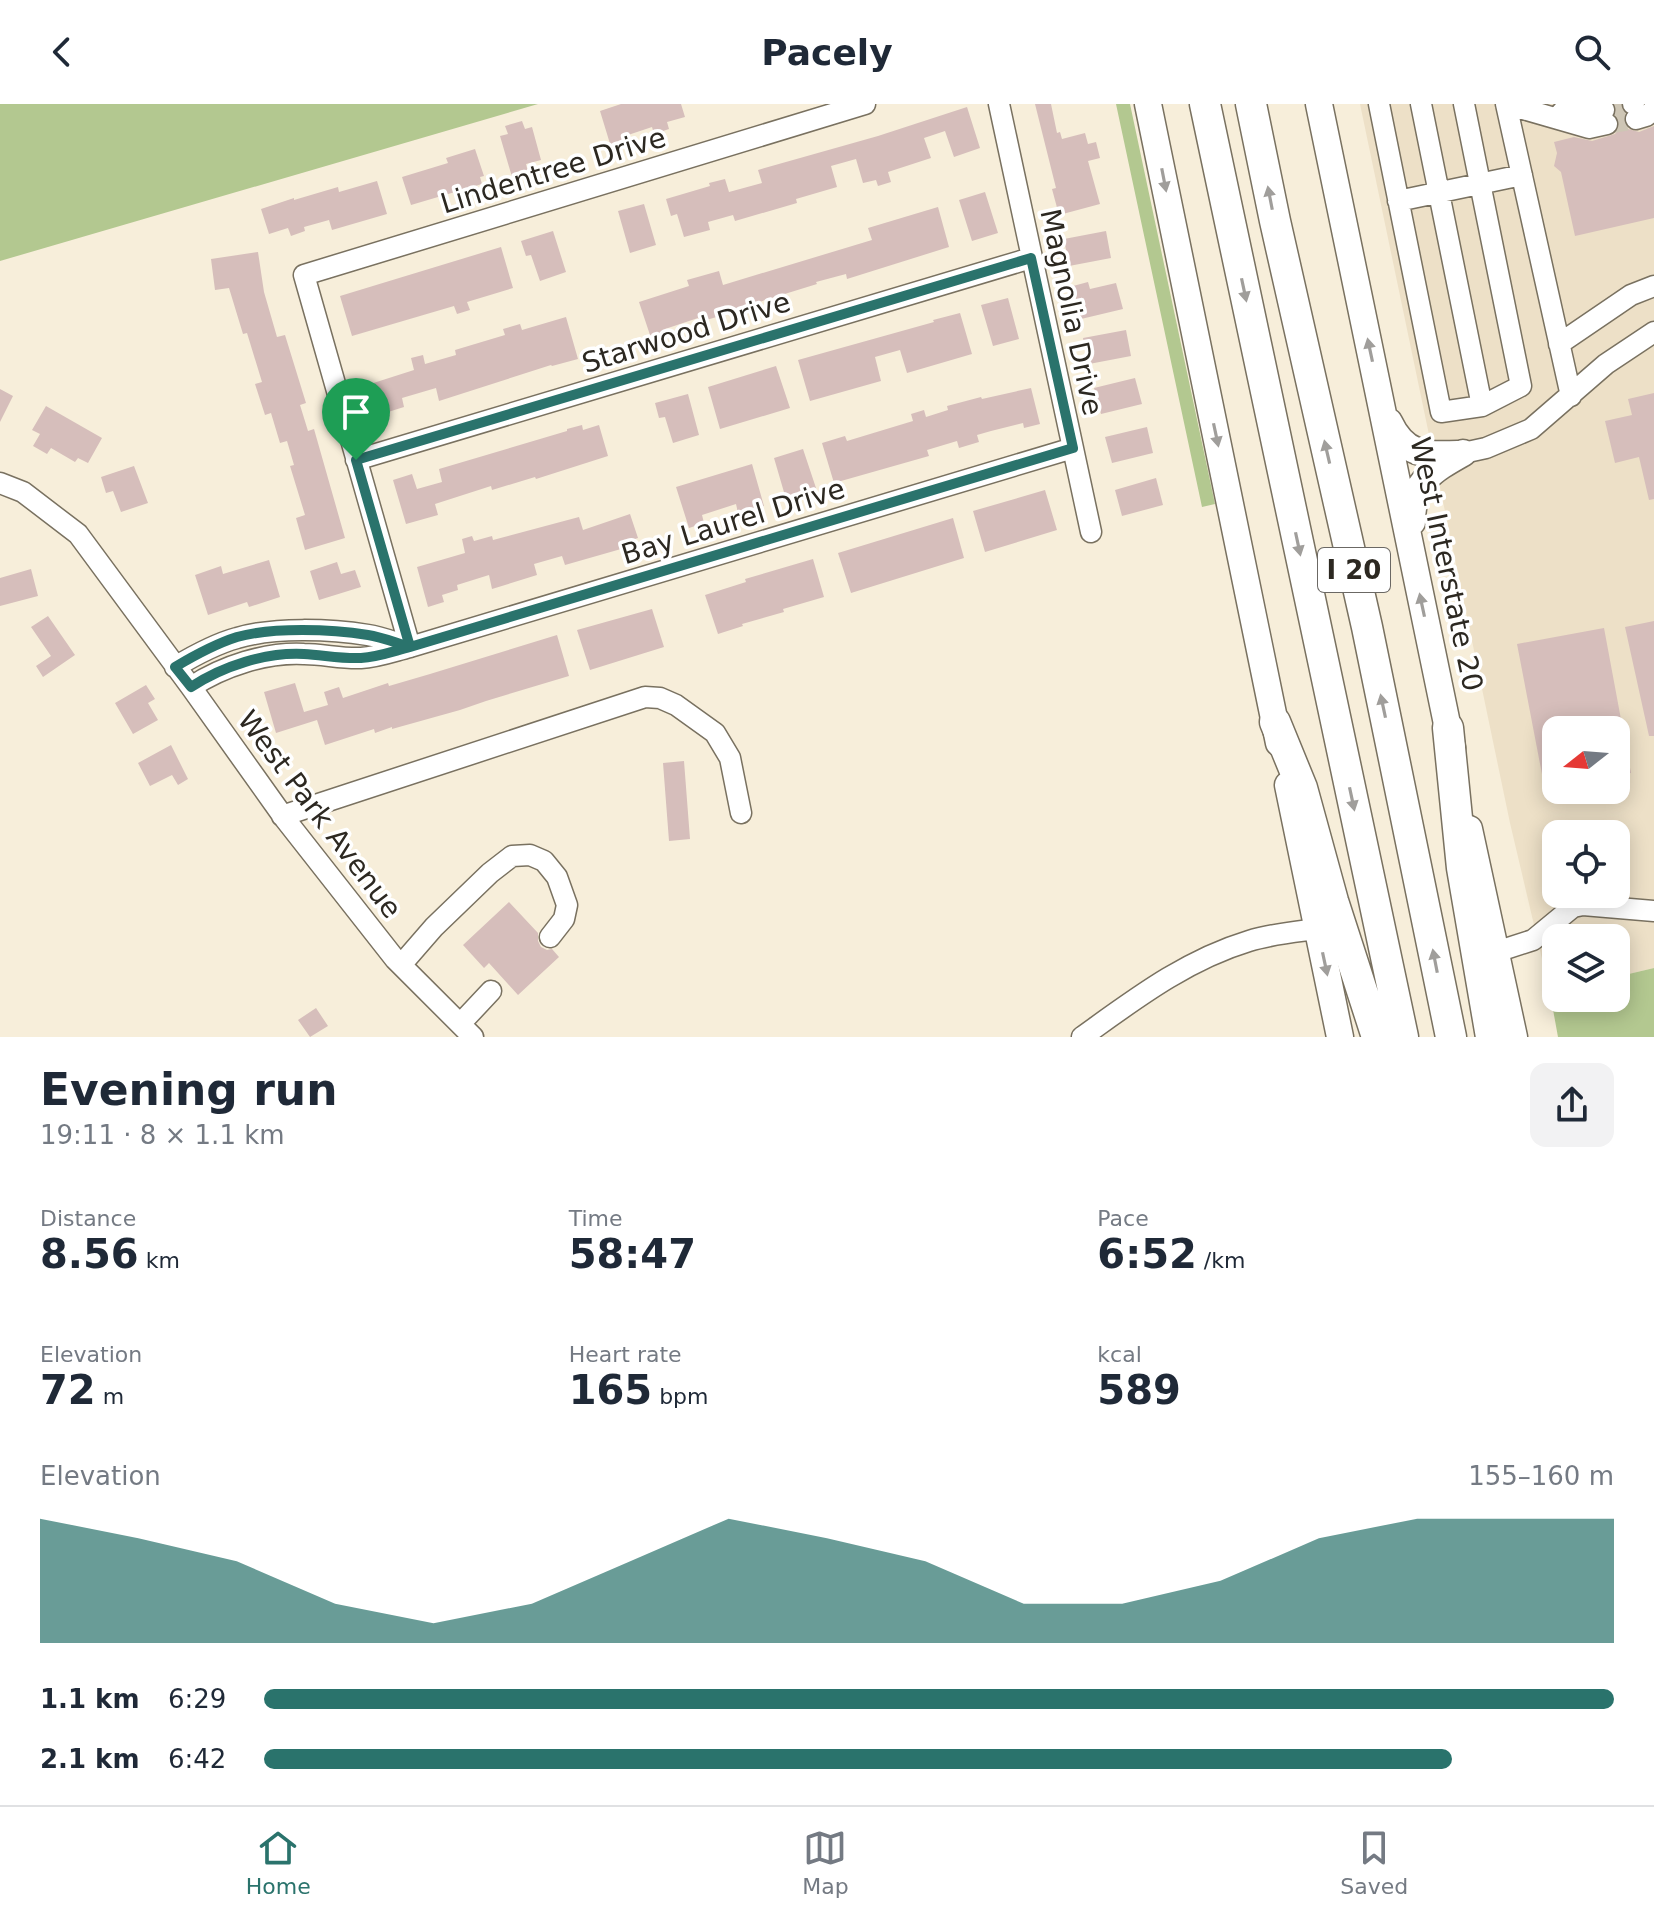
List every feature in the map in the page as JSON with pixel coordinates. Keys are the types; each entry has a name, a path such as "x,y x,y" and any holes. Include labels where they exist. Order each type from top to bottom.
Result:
{"highway":[{"name":"I 20","path":"1205,104 1403,1037"},
{"name":"I 20","path":"1251,104 1367,627 1451,1037"},
{"path":"1275,722 1302,788 1333,901 1377,1037"},
{"path":"1448,728 1462,868 1491,1037"}],"main road":[{"path":"1148,104 1340,1037"},
{"name":"West Interstate 20","path":"1319,104 1514,1037"},
{"path":"1380,399 1400,441 1413,451 1428,455 1463,453"},
{"path":"1412,554 1412,506 1422,480 1463,453"}],"street":[{"name":"Lindentree Drive","path":"356,460 304,275 865,104"},
{"name":"Magnolia Drive","path":"999,104 1091,532"},
{"path":"1379,104 1441,412 1482,406 1521,386 1464,104"},
{"path":"1421,104 1482,406"},
{"path":"1506,104 1575,104"},
{"path":"1506,104 1589,128 1605,117"},
{"path":"1506,104 1571,396"},
{"path":"1398,201 1522,175"},
{"name":"Starwood Drive","path":"356,460 1031,258"},
{"path":"1559,344 1631,295 1654,286"},
{"path":"1463,453 1486,448 1531,429 1606,364 1654,332"},
{"name":"Bay Laurel Drive","path":"191,687 205,678 251,661 276,656 379,656 1073,448"},
{"path":"356,460 410,647"},
{"name":"West Park Avenue","path":"0,483 23,492 78,534 282,816 401,965 466,1031"},
{"path":"175,667 206,649 259,632 302,630 369,635 410,647"},
{"path":"302,630 302,654"},
{"path":"282,816 645,697 660,698 676,705 715,733 730,758 741,813"},
{"path":"401,965 434,927 512,856 530,855 544,861 557,877 567,905 564,919 550,937"},
{"path":"1496,952 1533,940 1573,907 1583,905 1654,911"},
{"path":"1082,1037 1152,987 1194,962 1251,940 1317,929"},
{"path":"466,1031 491,991"}],"shaded area":[{"path":"1360,104 1654,104 1654,968 1630,974 1630,924 1542,924 1542,959 1510,823"}],"green space":[{"path":"0,104 538,104 0,261"},
{"path":"1116,104 1130,104 1215,504 1202,507"},
{"path":"1654,968 1654,1037 1558,1037 1553,1012 1630,1012 1630,974"}],"building":[{"path":"621,104 681,104 685,117 667,122 669,129 654,134 652,127 625,136 627,142 611,147 600,111"},
{"path":"1035,104 1051,104 1057,133 1060,132 1062,139 1085,133 1088,144 1096,142 1100,158 1088,161 1100,204 1059,215 1052,189 1056,188"},
{"path":"1615,104 1620,104 1628,129 1639,132 1654,126 1654,218 1575,236 1561,172 1554,166 1557,153 1554,142 1574,137 1592,141 1615,134 1620,122"},
{"path":"967,107 980,148 954,157 945,131 924,138 931,158 888,172 891,182 878,186 876,180 863,183 856,159 831,166 837,187 796,199 797,203 735,221 733,215 708,222 710,230 684,237 677,214 671,216 666,199 710,186 709,183 725,179 729,192 762,183 758,170"},
{"path":"522,121 525,129 532,127 541,160 526,164 528,172 512,177 500,136 508,134 505,126"},
{"path":"475,149 484,176 480,177 482,184 411,205 402,177 448,163 446,158"},
{"path":"377,181 387,214 332,230 329,220 304,227 305,231 291,236 288,228 269,234 261,209 338,187 339,192"},
{"path":"985,192 998,233 972,241 959,200"},
{"path":"644,204 656,245 630,253 618,211"},
{"path":"938,207 949,247 847,279 846,274 816,282 731,313 699,322 698,318 665,329 666,333 651,338 639,302 689,286 687,280 719,271 723,285 872,240 868,228"},
{"path":"553,231 566,272 540,281 531,255 526,256 521,241"},
{"path":"1106,231 1111,258 1069,266 1064,239"},
{"path":"501,247 513,288 467,302 470,310 457,314 454,306 352,336 340,296"},
{"path":"258,252 264,292 277,337 285,335 306,403 300,405 308,431 314,429 345,538 305,550 296,518 305,515 290,466 294,465 287,441 280,443 271,413 265,415 255,384 262,382 229,288 215,290 211,259"},
{"path":"1088,282 1090,289 1116,283 1123,309 1081,319 1073,286"},
{"path":"1008,298 1019,339 993,346 981,305"},
{"path":"960,313 972,354 907,373 900,350 875,357 881,381 810,401 798,360"},
{"path":"566,317 578,359 439,401 436,388 402,398 404,407 374,421 364,386 414,370 411,358 423,355 425,364 456,355 455,350 505,335 503,329 520,324 522,330"},
{"path":"1126,330 1131,356 1089,364 1083,338"},
{"path":"776,366 790,408 720,429 708,387"},
{"path":"1135,378 1142,404 1101,414 1094,388"},
{"path":"1031,388 1040,424 1024,428 1023,423 977,435 979,442 959,448 957,441 927,450 929,456 834,483 822,443 845,436 847,441 913,421 911,414 924,410 926,417 948,410 947,406"},
{"path":"0,389 13,396 0,422"},
{"path":"1654,393 1654,499 1649,500 1639,457 1615,463 1605,421 1632,415 1628,399"},
{"path":"688,394 699,435 673,443 665,417 659,418 655,403"},
{"path":"46,406 102,438 88,463 78,458 75,462 51,448 47,454 33,446 40,434 32,430"},
{"path":"582,425 583,430 599,425 608,456 536,479 492,490 491,486 435,504 438,515 406,524 393,480 412,474 417,489 442,482 439,469"},
{"path":"1147,427 1153,453 1112,463 1105,437"},
{"path":"803,449 816,488 786,499 774,458"},
{"path":"752,464 764,506 738,513 736,504 702,515 704,523 689,528 676,487"},
{"path":"134,466 148,503 121,512 113,491 106,493 101,477"},
{"path":"1156,478 1163,505 1122,516 1115,490"},
{"path":"1045,490 1057,530 985,552 973,511"},
{"path":"630,514 638,538 619,544 621,549 565,565 562,556 534,564 537,575 492,589 489,575 457,585 458,590 442,595 444,602 428,607 417,567 465,553 462,539 472,536 474,541 492,536 493,540 579,517 583,530"},
{"path":"953,518 964,558 851,593 838,553"},
{"path":"813,559 824,597 718,634 705,595 746,582 745,579"},
{"path":"269,560 280,597 249,607 247,602 208,615 195,575 221,566 223,574"},
{"path":"337,562 341,574 355,570 361,587 319,600 310,571"},
{"path":"31,569 38,596 0,606 0,578"},
{"path":"652,609 664,647 590,670 577,630"},
{"path":"48,616 75,655 43,677 36,666 51,656 31,627"},
{"path":"1654,621 1654,736 1649,736 1625,627"},
{"path":"1604,628 1620,716 1542,716 1542,774 1517,644"},
{"path":"557,635 569,676 460,710 375,733 374,729 325,745 317,720 276,733 264,692 295,683 304,712 328,705 324,692 339,687 343,698"},
{"path":"146,685 155,699 148,703 158,720 133,734 115,703"},
{"path":"171,745 188,779 178,785 172,775 150,786 138,763"},
{"path":"684,761 690,839 669,841 663,763"},
{"path":"509,902 538,933 541,947 552,949 559,957 518,995 489,963 484,968 463,945"},
{"path":"316,1008 328,1026 310,1037 298,1020"}],"tunnel":[{"path":"1604,110 1633,104"},
{"path":"1607,124 1636,119"}],"route":[{"path":"356,460 410,647 369,635 302,630 259,632 206,649 175,667 191,687 227,669 276,656 379,656 410,647 1073,448 1031,258 356,460"}]}
